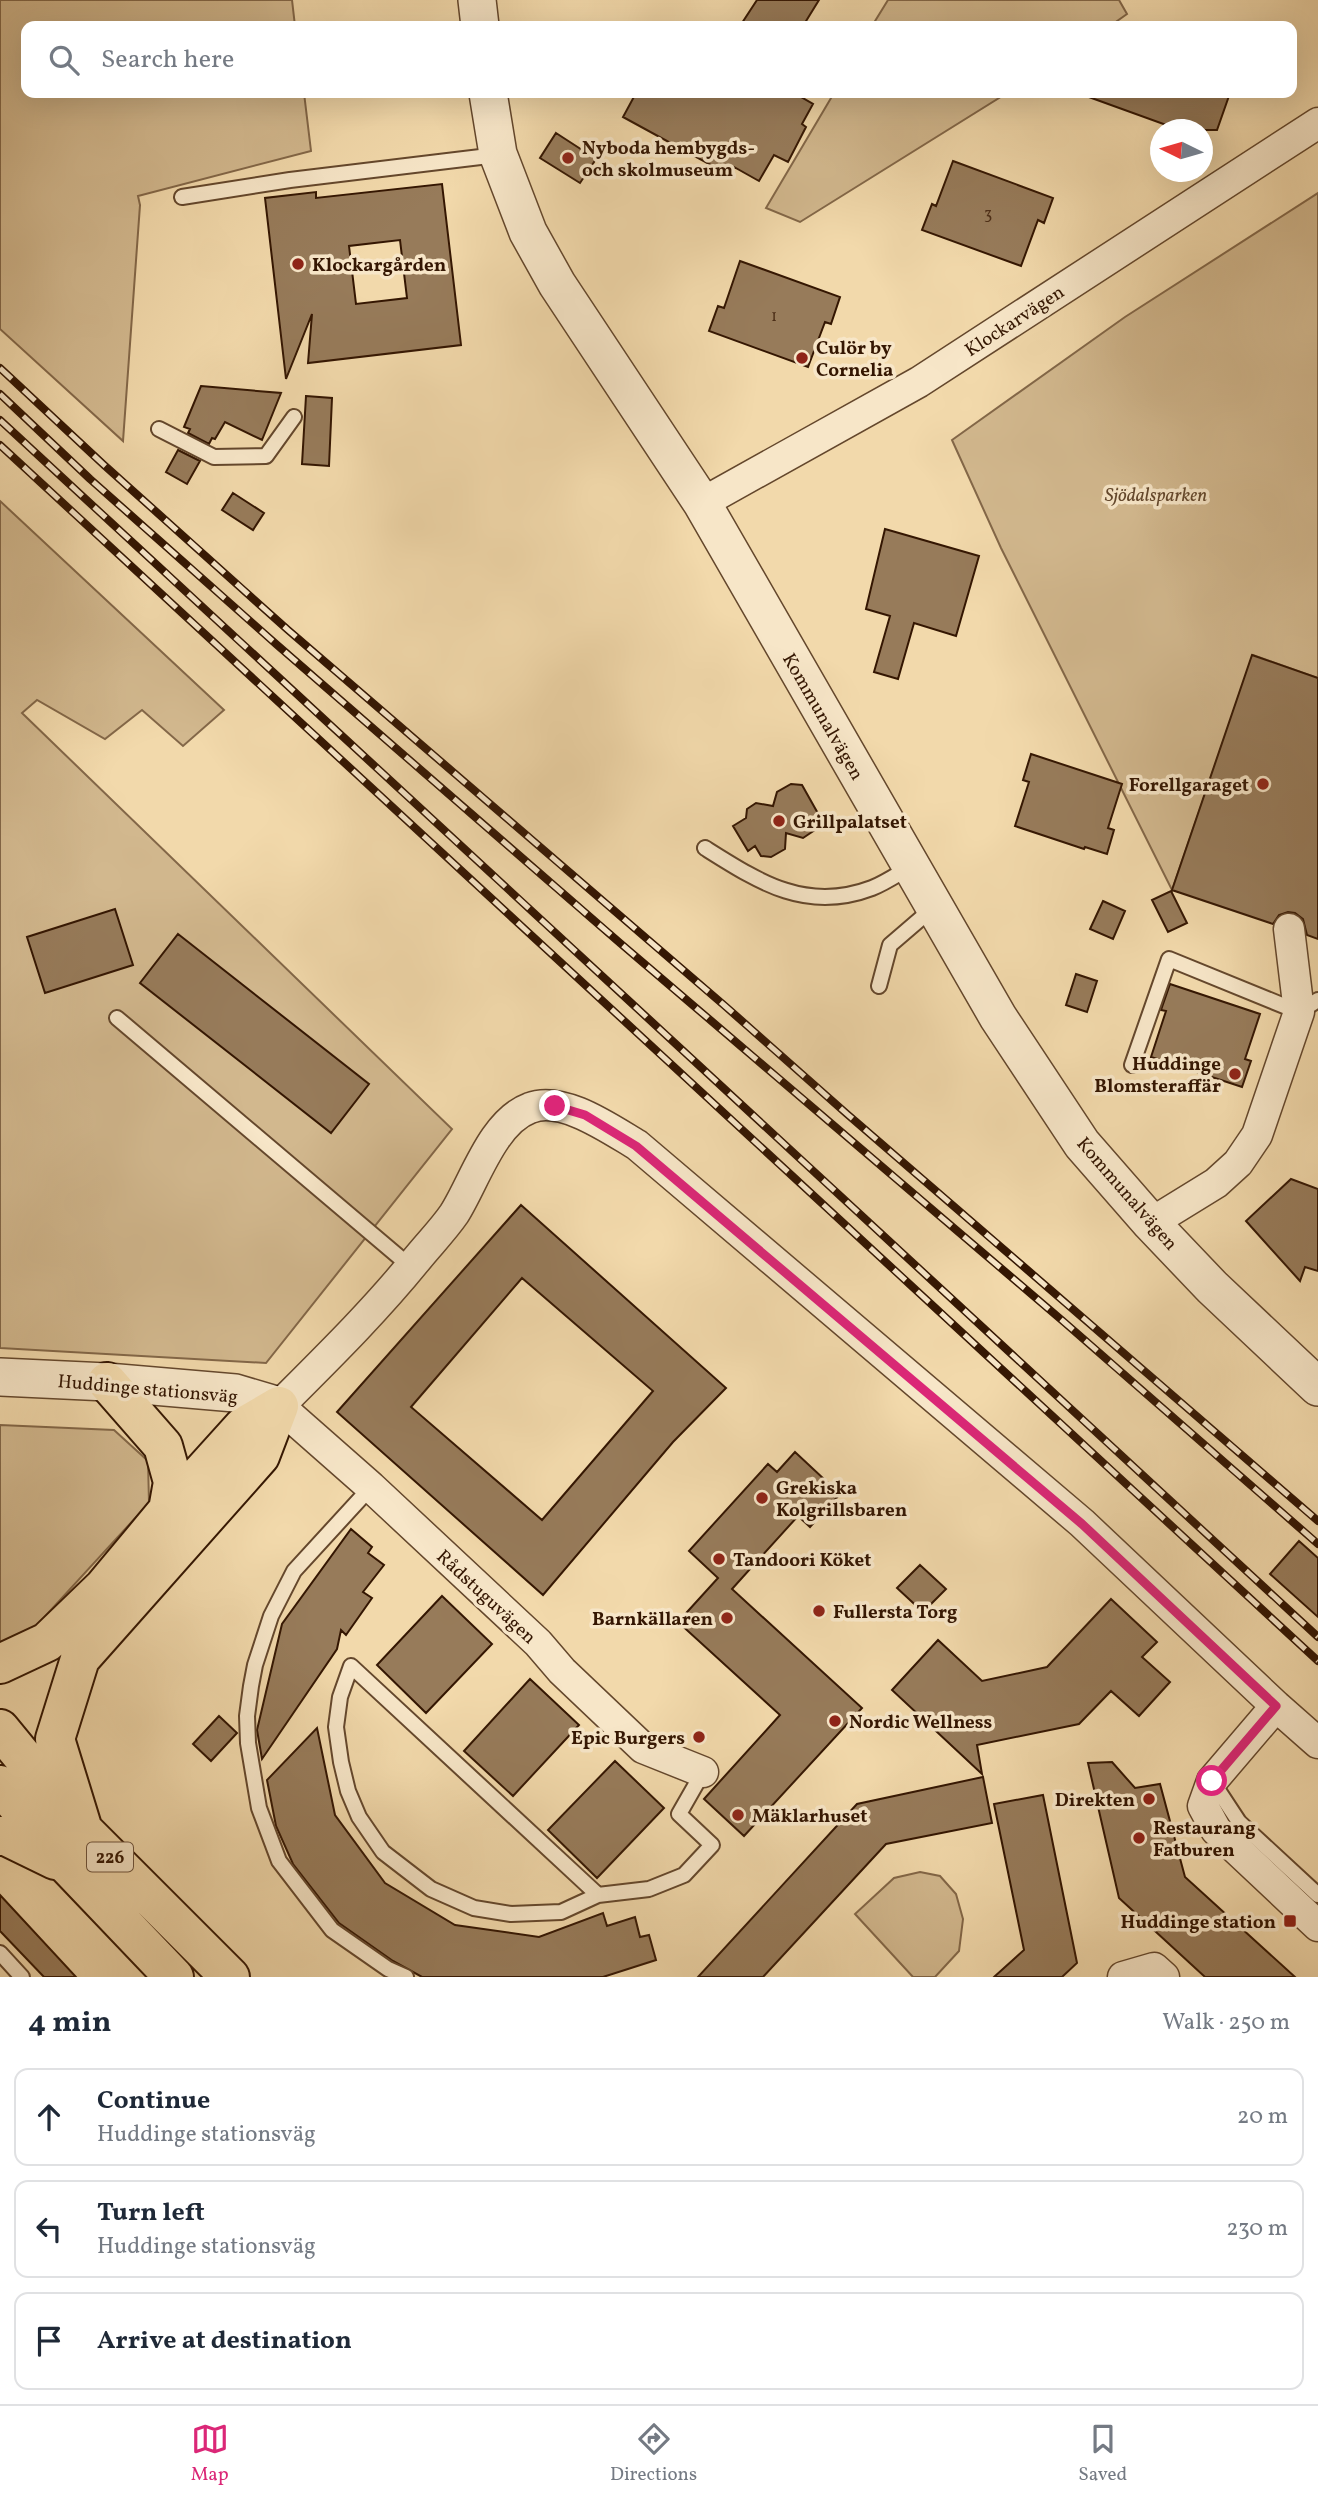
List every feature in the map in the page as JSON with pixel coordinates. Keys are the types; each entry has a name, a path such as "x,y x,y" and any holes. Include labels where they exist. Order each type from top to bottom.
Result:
{"main road":[{"path":"107,1382 163,1446 173,1482 168,1510"},
{"path":"0,1664 47,1642 104,1587 168,1510 243,1427 279,1406"},
{"path":"83,1830 55,1740 80,1659 260,1456 279,1406"},
{"name":"226","path":"0,1728 83,1830 230,1977"},
{"name":"226","path":"0,1785 69,1867 174,1977"},
{"path":"0,1836 6,1836 69,1867"}],"street":[{"path":"477,0 479,21"},
{"name":"Kommunalvägen","path":"489,98 498,154 528,232 557,284 702,503 998,1017 1082,1144 1212,1287 1318,1387"},
{"name":"Klockarvägen","path":"702,503 919,382 1318,123"},
{"path":"1151,1223 1216,1183 1238,1163 1257,1135 1308,1006 1289,929"},
{"path":"279,1406 368,1318 411,1266 453,1214 489,1148 511,1121 530,1107 555,1106 585,1115 636,1146 1082,1524 1274,1721 1318,1743"},
{"name":"Huddinge stationsväg","path":"0,1377 107,1382 235,1393 279,1406"},
{"name":"Rådstuguvägen","path":"279,1406 371,1487 538,1643 562,1671 643,1748 703,1772"},
{"path":"1274,1721 1212,1781 1203,1806 1216,1830 1318,1926"},
{"path":"1123,1977 1154,1968 1164,1977"}],"lane":[{"path":"182,197 290,180 498,154"},
{"path":"159,429 214,457 266,456 294,416"},
{"path":"705,848 755,879 811,898 852,894 874,887 911,867"},
{"path":"879,986 890,945 934,908"},
{"path":"1132,1065 1169,959 1308,1006"},
{"path":"117,1018 411,1266"},
{"path":"371,1487 294,1571 271,1616 251,1686 247,1716 248,1744 259,1808 279,1861 332,1930 388,1969 406,1977"},
{"path":"598,1895 351,1666 340,1697 336,1727 341,1762 359,1817 383,1852 431,1889 474,1908 512,1914 561,1912 598,1895 649,1889 684,1875 712,1845 678,1814 703,1772"},
{"path":"1274,1721 1318,1753"},
{"path":"1212,1781 1239,1822 1318,1895"},
{"path":"0,1953 22,1977"}],"green space":[{"path":"0,0 292,0 294,21 21,21 21,98 305,98 311,151 138,196 140,205 123,441 0,329"},
{"path":"888,0 1119,0 1127,14 1117,21 875,21"},
{"path":"831,98 999,98 800,222 766,208"},
{"name":"Sjödalsparken","path":"1318,193 1318,678 1253,655 1172,890 1001,548 952,440 1125,317"},
{"path":"0,501 224,710 183,746 142,710 105,739 37,700 22,713 452,1129 266,1363 0,1348"},
{"path":"0,1425 114,1430 148,1461 149,1503 28,1635 0,1645"},
{"path":"920,1872 940,1876 956,1894 963,1919 959,1951 935,1977 913,1977 855,1914 894,1878"}],"building":[{"path":"757,0 819,0 806,21 743,21"},
{"path":"633,98 803,98 813,104 802,124 806,127 788,162 774,155 759,181 734,167 729,175 623,117"},
{"path":"1092,98 1228,98 1217,130 1213,130 1213,119 1150,119"},
{"name":"Nyboda hembygds- och skolmuseum","path":"556,133 596,159 580,183 540,158"},
{"path":"953,161 1053,198 1044,223 1038,220 1021,266 922,230 932,204 936,206"},
{"name":"Klockargården","path":"442,184 461,345 308,363 312,314 286,379 265,198 316,192 316,198","holes":["400,240 407,298 356,304 349,246"]},
{"path":"740,261 840,297 831,324 825,322 808,367 709,331 718,306 724,308"},
{"path":"201,386 281,393 262,440 225,422 209,444 188,433 190,429 184,427"},
{"path":"306,396 332,398 329,466 302,464"},
{"path":"178,450 200,461 187,484 166,472"},
{"path":"233,493 264,513 253,530 222,510"},
{"path":"885,529 979,556 956,636 914,623 898,679 874,672 890,616 866,609"},
{"name":"Forellgaraget","path":"1252,655 1318,678 1318,939 1307,935 1303,919 1295,913 1279,915 1273,924 1172,890"},
{"path":"1031,754 1122,784 1108,828 1114,830 1107,854 1015,826 1029,782 1023,780"},
{"path":"791,784 802,785 820,817 818,828 803,838 786,833 785,849 771,857 761,856 755,846 748,851 733,826 746,818 747,809 756,803 773,806 777,792"},
{"path":"1171,891 1187,923 1168,932 1152,900"},
{"path":"1103,901 1125,911 1113,939 1090,929"},
{"path":"115,909 133,965 45,993 27,937"},
{"path":"178,934 369,1084 331,1133 140,983"},
{"path":"1076,974 1097,981 1087,1012 1066,1005"},
{"path":"1170,984 1260,1014 1245,1059 1251,1061 1242,1087 1151,1057 1166,1011 1161,1010"},
{"path":"1291,1179 1318,1189 1318,1271 1305,1267 1300,1281 1246,1221"},
{"path":"521,1205 726,1388 673,1442 543,1595 337,1412","holes":["522,1278 653,1391 542,1520 411,1407"]},
{"path":"795,1452 840,1494 810,1527 798,1516 732,1589 862,1708 744,1836 704,1799 780,1715 678,1622 718,1578 689,1551 768,1464 777,1472"},
{"path":"351,1529 372,1547 368,1553 384,1565 363,1592 372,1598 346,1635 341,1630 337,1649 262,1759 257,1730 282,1624"},
{"path":"1299,1541 1318,1558 1318,1617 1270,1574"},
{"path":"920,1565 946,1589 923,1612 897,1588"},
{"path":"442,1596 492,1644 426,1713 377,1665"},
{"path":"1111,1599 1157,1642 1142,1657 1170,1682 1139,1716 1111,1691 1079,1724 977,1745 982,1774 892,1690 938,1640 982,1681 1047,1667"},
{"path":"530,1679 579,1725 513,1796 464,1751"},
{"path":"219,1716 237,1733 211,1761 193,1744"},
{"path":"317,1728 335,1815 385,1883 455,1925 539,1937 603,1913 607,1926 635,1917 640,1937 649,1935 656,1960 603,1977 422,1977 393,1961 339,1923 293,1864 276,1826 267,1780"},
{"path":"615,1761 664,1808 597,1878 548,1830"},
{"path":"1112,1762 1135,1788 1160,1784 1185,1877 1295,1977 1205,1977 1119,1898 1088,1763"},
{"path":"983,1777 992,1823 886,1844 763,1977 698,1977 857,1804"},
{"path":"1043,1795 1077,1963 1062,1977 994,1977 1024,1950 994,1804"},
{"path":"0,1895 76,1977 44,1977 0,1931"}],"railway":[{"path":"0,368 288,630 1318,1521"},
{"path":"0,394 90,479 276,644 1318,1544"},
{"path":"0,420 1318,1637"},
{"path":"0,445 1318,1661"}],"place":[{"name":"Nyboda hembygds- och skolmuseum","path":"568,158"},
{"name":"Klockargården","path":"298,264"},
{"name":"Culör by Cornelia","path":"802,358"},
{"name":"Forellgaraget","path":"1263,784"},
{"name":"Grillpalatset","path":"779,821"},
{"name":"Huddinge Blomsteraffär","path":"1235,1074"},
{"name":"Grekiska Kolgrillsbaren","path":"762,1498"},
{"name":"Tandoori Köket","path":"719,1559"},
{"name":"Fullersta Torg","path":"819,1611"},
{"name":"Barnkällaren","path":"727,1618"},
{"name":"Nordic Wellness","path":"835,1721"},
{"name":"Epic Burgers","path":"699,1737"},
{"name":"Direkten","path":"1149,1799"},
{"name":"Mäklarhuset","path":"738,1815"},
{"name":"Restaurang Fatburen","path":"1139,1838"},
{"name":"Huddinge station","path":"1290,1921"}],"route":[{"path":"555,1106 585,1115 636,1146 1082,1524 1276,1706 1212,1781"}]}
